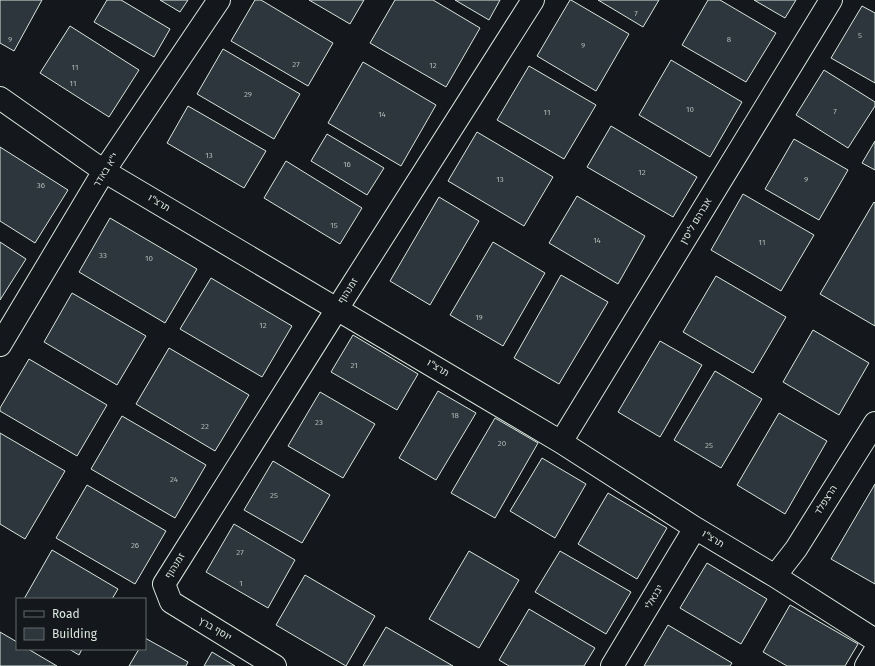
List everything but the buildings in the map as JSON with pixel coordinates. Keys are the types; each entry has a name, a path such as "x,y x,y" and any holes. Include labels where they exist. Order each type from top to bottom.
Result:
{"street":[{"name":"י\"א באדר","path":"0,345 104,171 219,0"},
{"name":"זמנהוף","path":"164,584 533,0"},
{"name":"אברהם ליסין","path":"561,442 831,0"},
{"name":"תרצ\"ו","path":"0,98 104,171 561,442 695,528 776,576 875,640"},
{"name":"הרצפלד","path":"776,576 796,549 875,423"},
{"name":"יבנאלי","path":"612,666 695,528"},
{"name":"יוסף ברץ","path":"164,584 171,602 275,666"},
{"path":"866,666 875,651"}]}
